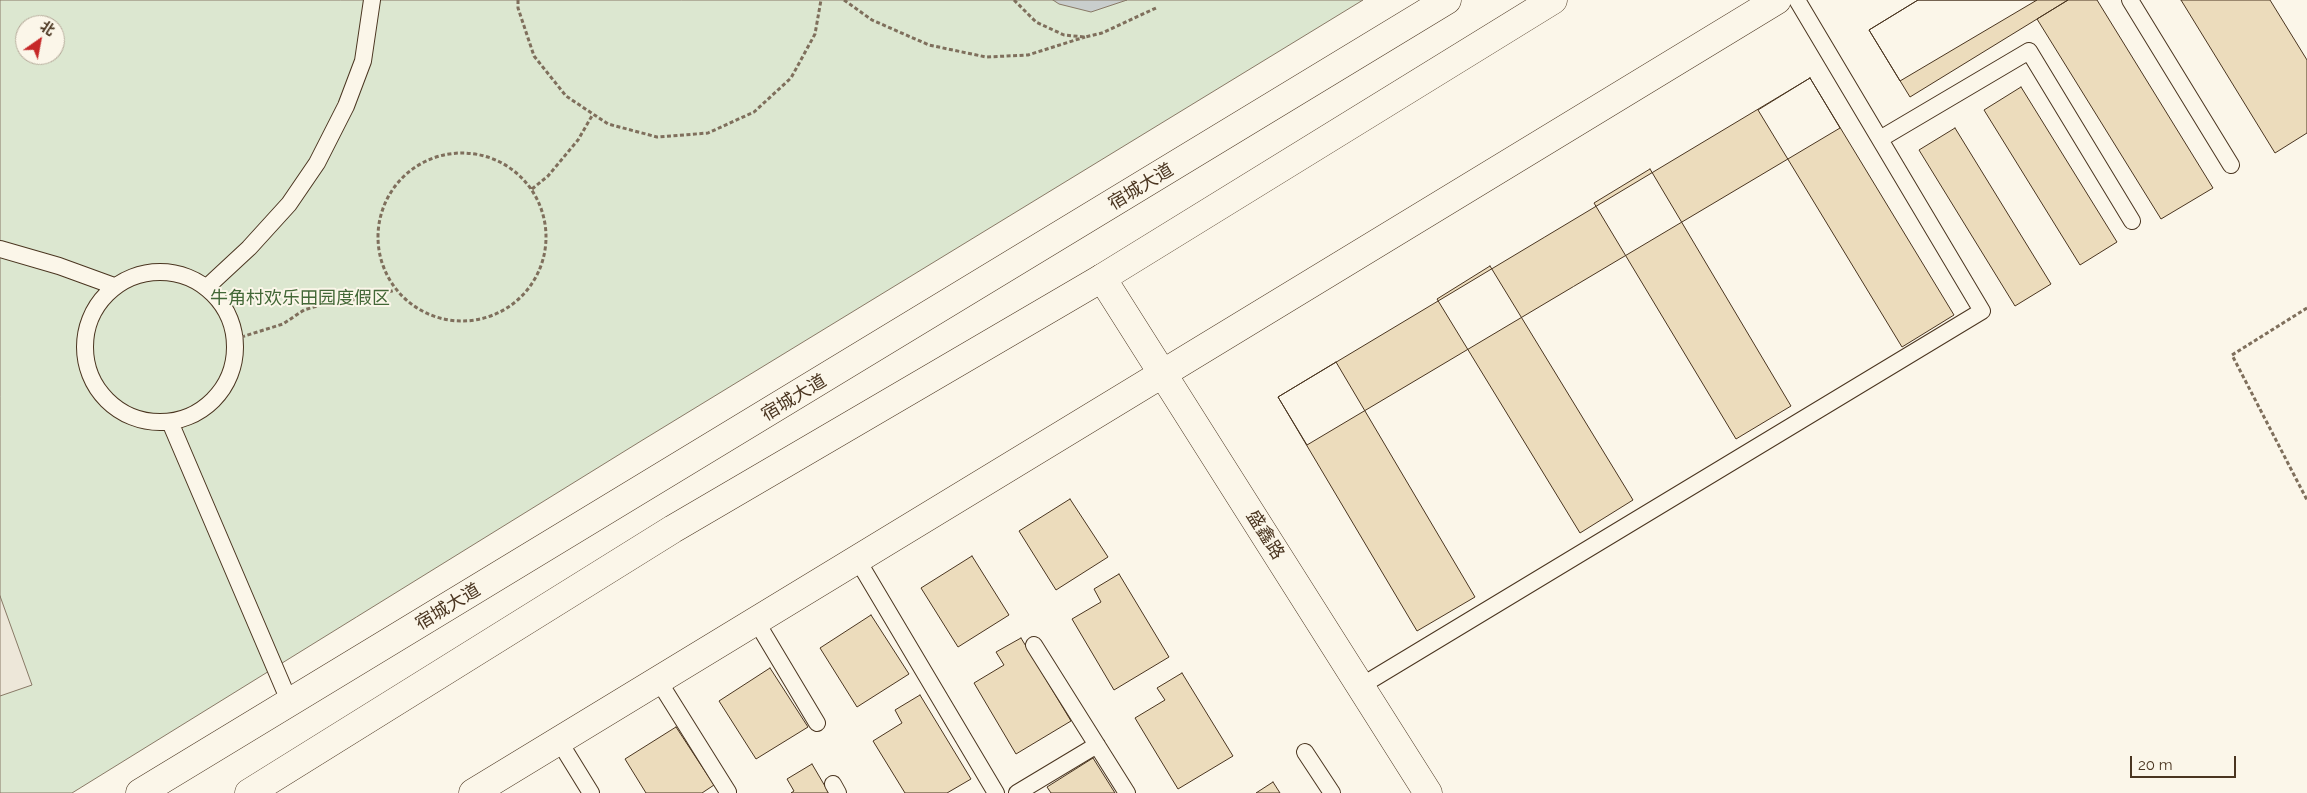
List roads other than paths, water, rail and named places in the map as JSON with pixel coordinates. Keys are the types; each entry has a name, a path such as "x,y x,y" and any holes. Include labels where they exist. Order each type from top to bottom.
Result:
{"main road":[{"name":"宿城大道","path":"140,793 1447,0"},
{"path":"248,793 673,529 1102,278 1553,0"},
{"path":"473,793 1777,0"},
{"name":"盛鑫路","path":"1102,278 1428,793"}],"lane":[{"path":"207,287 248,248 289,204 317,163 346,106 363,61 372,0"},
{"path":"1361,686 1982,311 1797,0"},
{"path":"2130,0 2231,164"},
{"path":"1880,139 2030,51 2132,221"},
{"path":"0,249 59,266 114,286"},
{"path":"160,271 185,275 207,287 224,306 234,329 235,339 236,355 229,378 215,400 195,415 170,422 145,421 121,412 102,396 90,374 84,350 87,326 97,304 114,286 136,275 160,271"},
{"path":"170,422 290,703"},
{"path":"857,559 996,793"},
{"path":"756,621 817,723"},
{"path":"1034,645 1127,793"},
{"path":"658,680 728,792"},
{"path":"559,741 591,793"},
{"path":"1017,793 1097,745"},
{"path":"1306,752 1332,793"}],"park label":[{"name":"牛角村欢乐田园度假区","path":"300,299"}]}
